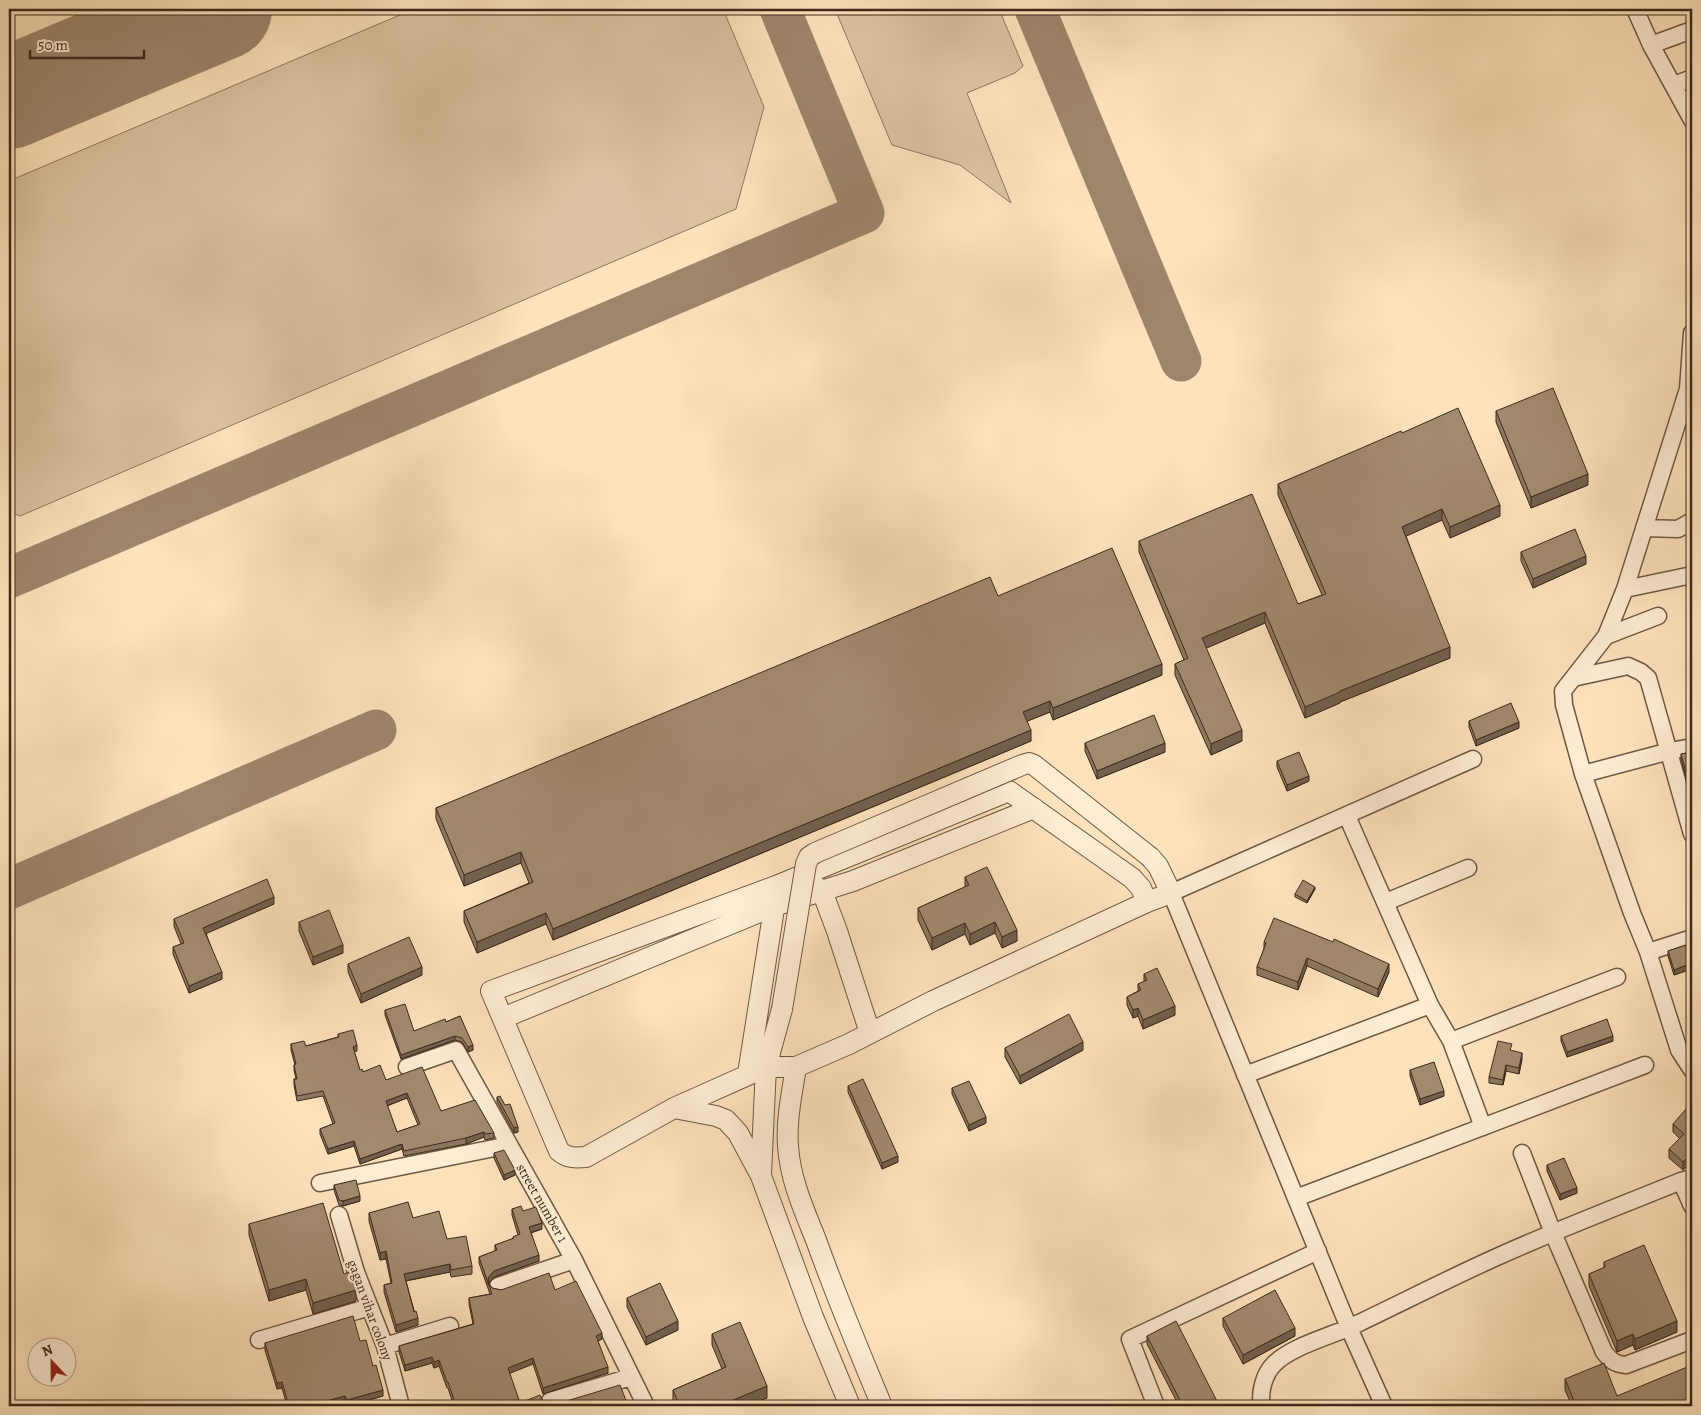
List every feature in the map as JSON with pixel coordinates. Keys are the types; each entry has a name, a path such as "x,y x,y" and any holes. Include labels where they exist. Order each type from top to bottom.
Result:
{"street":[{"path":"1634,9 1651,45 1692,117"},
{"path":"1651,45 1692,30"},
{"path":"1674,86 1692,78"},
{"path":"1692,332 1688,389 1625,588 1606,636 1563,691 1564,705 1583,774 1632,913 1648,952 1679,1050 1692,1070"},
{"path":"1644,528 1678,529 1692,521"},
{"path":"1625,588 1692,575"},
{"path":"1606,636 1658,616"},
{"path":"1573,678 1628,666 1641,672 1648,678 1692,834"},
{"path":"1583,774 1692,747"},
{"path":"1147,902 1141,888 1132,878 1009,791 776,886 491,992 558,1151 564,1156 586,1157 674,1108 757,1071 796,1067 1147,902 1347,816 1473,759"},
{"path":"757,1071 782,1009 806,864 809,857 1029,763 1150,857 1158,866 1171,893 1349,1328 1384,1406"},
{"path":"822,891 853,881 1034,808"},
{"path":"1347,816 1430,1005 1451,1041 1483,1127"},
{"path":"1386,902 1468,868"},
{"path":"761,1176 757,1071 774,906 776,895 787,887 798,885 815,886 822,891 870,1033"},
{"path":"503,1018 774,906"},
{"path":"1648,952 1692,938"},
{"path":"1451,1041 1617,977"},
{"path":"1245,1075 1430,1005"},
{"name":"street number 1","path":"407,1067 456,1050 574,1260 646,1406"},
{"path":"1296,1198 1644,1065"},
{"path":"796,1067 788,1120 788,1146 791,1169 798,1194 840,1304 882,1406"},
{"path":"674,1108 705,1113 726,1120 738,1134 761,1176 813,1317 850,1406"},
{"path":"320,1183 509,1145"},
{"path":"1522,1153 1553,1233 1604,1352 1611,1361 1626,1365 1692,1340"},
{"path":"1262,1406 1260,1400 1263,1382 1272,1365 1286,1354 1349,1328 1553,1233 1687,1180 1692,1206"},
{"path":"771,1204 798,1194"},
{"name":"gagan vihar colony","path":"339,1215 350,1253 385,1346 398,1405"},
{"path":"1156,1406 1130,1339 1318,1251"},
{"path":"498,1286 574,1260"},
{"path":"813,1317 840,1304"},
{"path":"259,1340 370,1306"},
{"path":"385,1346 450,1326"},
{"path":"550,1401 631,1376"}],"shaded area":[{"path":"414,9 723,9 764,107 736,209 20,516 9,512 9,181"},
{"path":"835,9 999,9 1023,66 1015,73 967,93 1011,203 960,165 892,145"}],"building":[{"path":"1553,388 1588,474 1531,497 1496,411"},
{"path":"1458,408 1500,505 1450,527 1442,509 1402,527 1450,647 1305,707 1265,612 1202,638 1242,730 1211,744 1175,664 1188,658 1139,541 1252,494 1298,604 1326,594 1278,484"},
{"path":"1575,529 1586,556 1533,579 1521,552"},
{"path":"1112,548 1162,664 1053,708 1050,701 1023,712 1031,730 553,929 546,913 477,942 464,911 533,882 521,852 464,875 436,808 990,577 998,596"},
{"path":"1511,703 1519,722 1476,740 1469,721"},
{"path":"1154,715 1165,743 1097,771 1085,743"},
{"path":"1299,752 1309,776 1287,785 1277,761"},
{"path":"1692,752 1692,794 1681,754"},
{"path":"987,867 1017,930 1002,937 995,922 970,934 965,923 932,938 918,908 969,885 965,877"},
{"path":"267,879 274,897 203,928 222,972 189,986 173,947 184,943 174,919"},
{"path":"1303,880 1315,887 1307,901 1295,894"},
{"path":"329,910 343,945 313,957 299,922"},
{"path":"1274,918 1333,942 1334,939 1389,964 1378,989 1307,958 1298,982 1257,967 1266,943 1264,942"},
{"path":"409,937 422,967 361,994 348,964"},
{"path":"1692,943 1692,963 1674,970 1668,951"},
{"path":"1157,968 1175,1006 1143,1020 1138,1008 1133,1010 1127,997 1141,990 1138,984 1147,980 1144,974"},
{"path":"405,1004 414,1031 445,1019 446,1022 460,1016 473,1045 468,1047 462,1038 455,1036 401,1055 385,1010"},
{"path":"1069,1014 1083,1042 1020,1076 1005,1048"},
{"path":"1607,1019 1613,1036 1567,1052 1561,1036"},
{"path":"353,1030 357,1045 353,1047 360,1070 362,1069 363,1072 380,1065 386,1080 422,1067 441,1111 475,1100 494,1133 485,1134 484,1132 466,1138 404,1151 402,1144 360,1159 354,1141 328,1149 320,1129 335,1123 323,1091 297,1096 294,1079 297,1079 294,1065 296,1064 291,1044 304,1041 306,1046 339,1037 338,1034","holes":["407,1093 420,1124 397,1132 386,1101"]},
{"path":"1498,1041 1512,1044 1510,1050 1522,1053 1519,1068 1506,1065 1503,1080 1489,1077"},
{"path":"1434,1062 1444,1091 1420,1099 1410,1070"},
{"path":"863,1079 898,1156 882,1163 848,1086"},
{"path":"969,1081 986,1117 969,1125 952,1088"},
{"path":"500,1096 505,1105 510,1104 518,1127 514,1128 497,1097"},
{"path":"1686,1109 1692,1115 1692,1153 1683,1162 1669,1149 1684,1134 1673,1124"},
{"path":"504,1150 515,1170 504,1175 494,1153"},
{"path":"1564,1158 1577,1188 1560,1194 1547,1165"},
{"path":"356,1180 360,1196 343,1201 339,1200 334,1185"},
{"path":"408,1202 413,1218 439,1211 447,1239 466,1236 472,1266 451,1270 450,1264 404,1274 414,1312 416,1311 418,1318 396,1325 384,1285 392,1283 386,1251 380,1253 369,1213"},
{"path":"323,1203 344,1274 349,1272 356,1290 313,1303 306,1279 269,1290 249,1224"},
{"path":"521,1206 523,1211 536,1207 542,1223 529,1227 539,1255 494,1271 488,1278 489,1284 492,1288 501,1290 549,1273 555,1290 576,1281 602,1333 596,1336 608,1367 543,1388 533,1358 508,1368 520,1403 540,1395 544,1403 553,1405 620,1385 627,1403 634,1401 636,1406 456,1406 439,1360 434,1362 432,1357 405,1365 399,1346 474,1324 469,1298 492,1294 479,1257 497,1250 495,1245 520,1234 512,1209"},
{"path":"1644,1245 1677,1321 1635,1339 1633,1334 1617,1341 1589,1274 1605,1267 1604,1262"},
{"path":"660,1283 678,1321 646,1337 627,1298"},
{"path":"1275,1290 1295,1328 1243,1355 1223,1318"},
{"path":"353,1316 360,1341 366,1340 373,1366 376,1365 383,1390 347,1400 345,1396 308,1406 289,1406 282,1382 277,1383 265,1343"},
{"path":"1176,1321 1219,1405 1217,1406 1183,1406 1147,1336"},
{"path":"740,1322 767,1386 719,1406 680,1406 673,1390 726,1367 712,1334"},
{"path":"1604,1363 1617,1396 1692,1365 1692,1406 1576,1406 1565,1379"}],"taxiway":[{"path":"9,578 864,213 780,9"},
{"path":"1035,9 1181,361"},
{"path":"9,889 376,730"}],"runway":[{"path":"9,98 221,9"}]}
